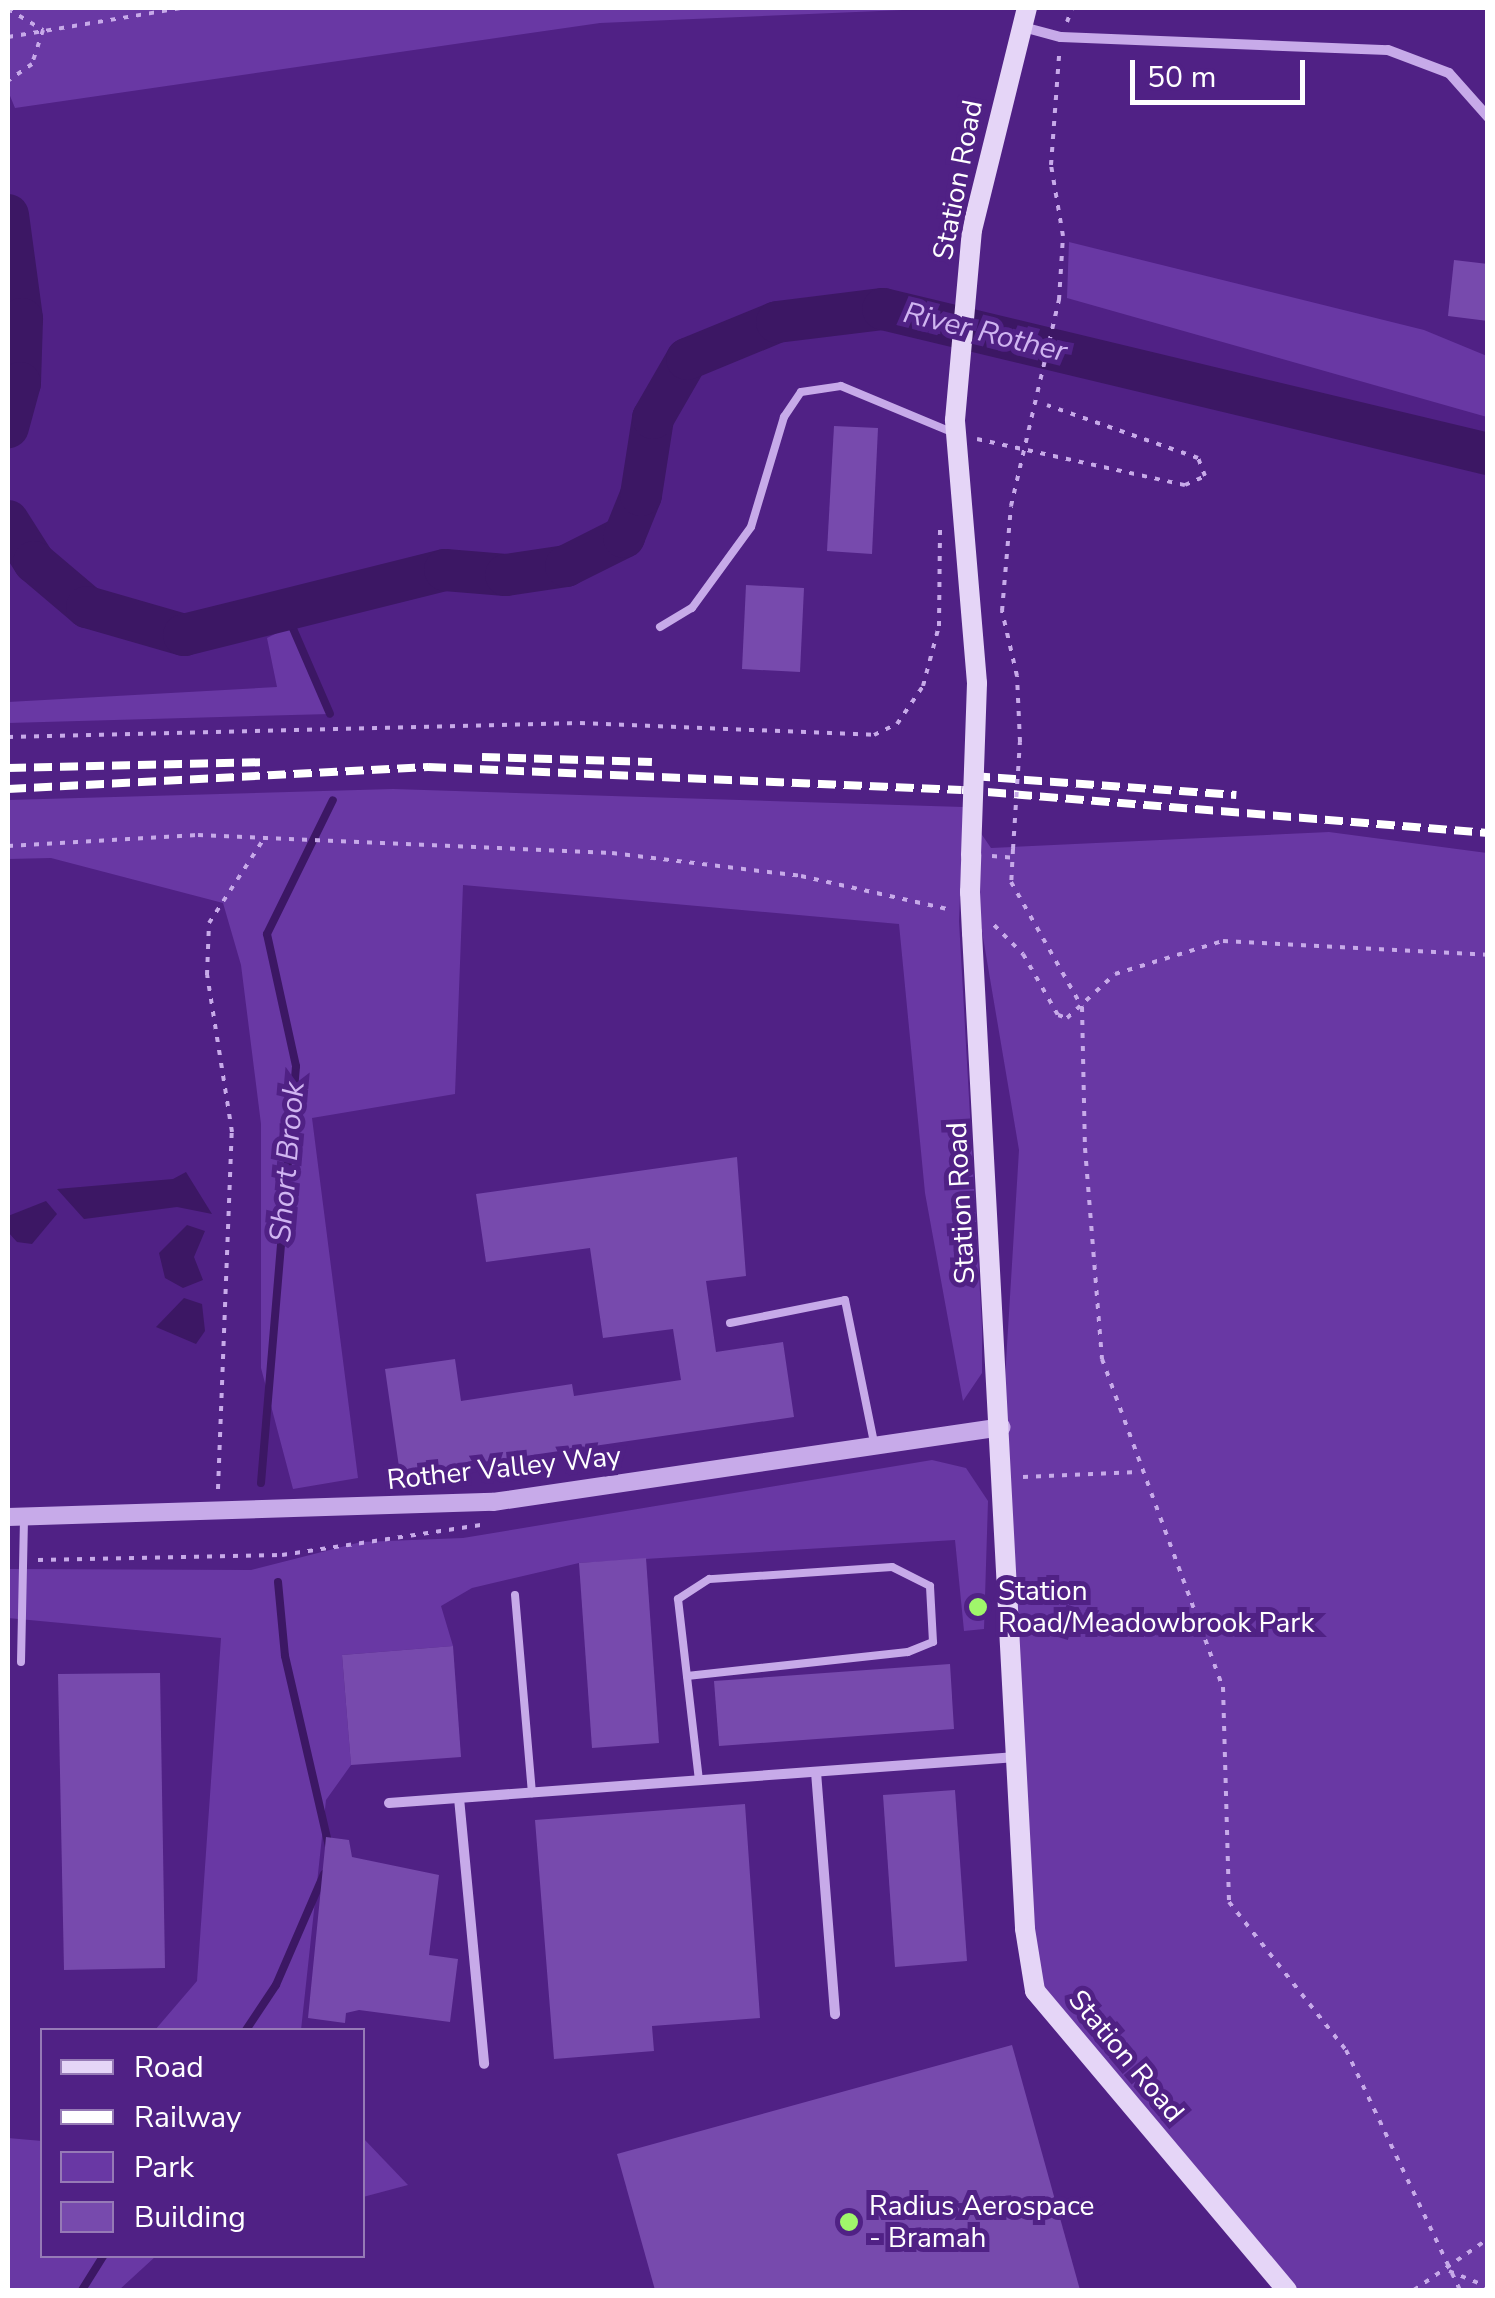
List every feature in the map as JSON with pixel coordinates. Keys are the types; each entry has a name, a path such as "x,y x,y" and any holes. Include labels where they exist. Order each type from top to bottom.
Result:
{"main road":[{"name":"Station Road","path":"1024,17 990,142 967,283 956,434 977,684 970,892 1002,1427 1025,1929 1036,1991 1287,2290"}],"street":[{"path":"1024,17 1061,37 1388,50 1449,73 1488,116"},
{"name":"Rother Valley Way","path":"16,1517 217,1514 493,1502 1002,1427"},
{"path":"389,1803 1016,1757"},
{"path":"816,1772 835,2014"},
{"path":"459,1798 484,2064"}],"lane":[{"path":"660,626 692,608 751,527 784,417 801,392 841,386 956,434"},
{"path":"730,1323 845,1300 875,1448"},
{"path":"16,1517 22,1562 21,1662"},
{"path":"687,1676 908,1652 932,1642 930,1586 892,1567 709,1580 678,1599 687,1676 700,1780"},
{"path":"515,1595 532,1793"}],"path":[{"path":"8,36 180,8"},
{"path":"1120,8 1209,8"},
{"path":"8,9 43,30"},
{"path":"8,80 32,64 43,30"},
{"path":"1061,37 1051,165 1064,236 1059,300 1023,452 1002,611 1017,676 1020,742 1011,882 1082,1006 1084,1148 1102,1359 1138,1472 1222,1687 1229,1902 1346,2050 1460,2290"},
{"path":"956,434 1023,452 1185,485 1205,476 1198,458 1047,405"},
{"path":"8,737 580,723 874,735 896,724 923,686 939,626 940,514"},
{"path":"217,1514 232,1132 207,975 210,922 265,837"},
{"path":"8,846 265,837 345,839 688,862 801,876 999,927 1023,954 1058,1015 1067,1018 1115,974 1223,941 1488,955"},
{"path":"1004,1477 1138,1472"},
{"path":"22,1562 282,1554 502,1522"},
{"path":"1414,2290 1449,2272 1488,2239"},
{"path":"1449,2272 1488,2287"}],"green space":[{"path":"8,8 950,8 600,23 15,108 8,91"},
{"path":"1069,242 1424,330 1487,356 1487,417 1067,298"},
{"path":"293,625 330,714 8,723 8,702 277,687 267,638"},
{"path":"393,789 963,807 991,848 1329,832 1487,853 1487,2290 1287,2290 1035,1991 1002,1427 1019,1150 963,819 959,921 982,1373 963,1401 925,1193 899,924 463,885 455,1094 312,1118 358,1478 293,1489 261,1368 261,1124 241,965 223,903 51,858 8,859 8,800"},
{"path":"932,1460 966,1468 988,1501 984,1629 964,1631 955,1540 579,1563 472,1588 441,1606 453,1646 342,1655 351,1765 326,1800 301,2028 157,2028 197,1981 221,1638 8,1618 8,1569 251,1570 361,1542 463,1538"},
{"path":"8,2138 40,2141 40,2258 154,2258 119,2290 8,2290"},
{"path":"365,2140 408,2185 365,2196"}],"shaded area":[{"path":"186,1172 212,1214 177,1207 84,1219 57,1189 173,1179"},
{"path":"46,1201 57,1214 32,1244 17,1242 8,1232 8,1216"},
{"path":"187,1225 205,1231 194,1257 203,1280 183,1288 165,1278 159,1253"},
{"path":"184,1298 202,1304 205,1331 196,1344 156,1327"}],"building":[{"path":"1454,260 1488,264 1488,321 1448,316"},
{"path":"834,426 878,428 872,554 827,551"},
{"path":"746,585 804,588 800,672 742,669"},
{"path":"737,1157 746,1276 706,1281 716,1352 783,1342 794,1417 400,1474 385,1369 455,1359 461,1401 572,1384 574,1396 681,1380 673,1329 603,1338 590,1248 486,1262 476,1194"},
{"path":"646,1558 659,1743 592,1748 579,1563"},
{"path":"453,1646 461,1757 351,1765 342,1655"},
{"path":"950,1664 954,1729 719,1746 714,1681"},
{"path":"160,1673 165,1968 64,1970 58,1674"},
{"path":"955,1790 967,1961 895,1967 883,1795"},
{"path":"745,1804 760,2018 652,2026 654,2051 554,2059 535,1820"},
{"path":"326,1837 349,1840 352,1857 439,1875 429,1955 458,1959 450,2022 359,2010 346,2013 345,2023 308,2018"},
{"name":"Radius Aerospace - Bramah","path":"1012,2045 1080,2290 655,2290 617,2154"}],"waterway":[{"name":"River Rother","path":"8,215 22,319 20,383 8,427"},
{"name":"River Rother","path":"8,521 34,562 87,607 184,635 445,570 506,575 566,566 624,537 641,495 653,418 687,359 777,322 883,309 1488,454"},
{"name":"Short Brook","path":"285,610 330,714"},
{"name":"Short Brook","path":"261,1483 296,1066 267,934 333,800"},
{"name":"Short Brook","path":"278,1582 285,1656 329,1847"},
{"name":"Short Brook","path":"247,2028 276,1985 324,1874"},
{"name":"Short Brook","path":"82,2290 102,2258"}],"railway":[{"path":"482,757 652,762"},
{"path":"8,768 267,762"},
{"path":"8,789 428,767 962,790 1488,833"},
{"path":"972,776 1236,795"}],"place":[{"name":"Station Road/Meadowbrook Park","path":"978,1607"},
{"name":"Radius Aerospace - Bramah","path":"849,2222"}]}
